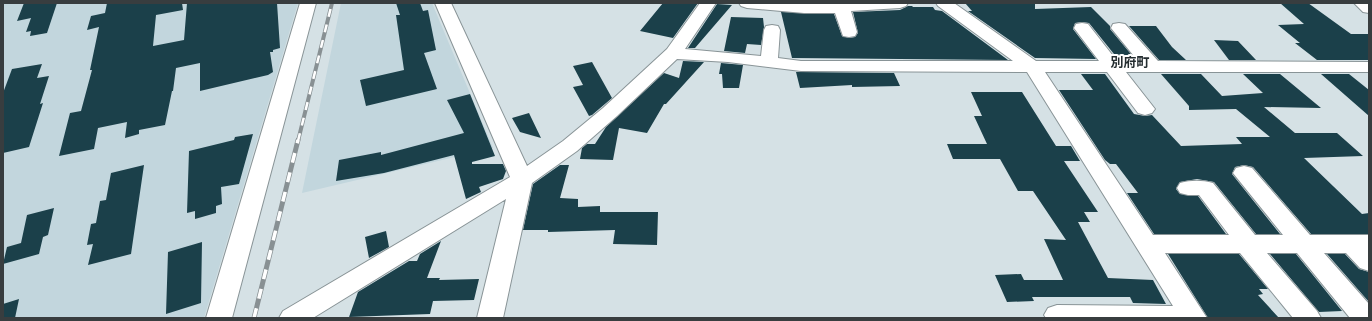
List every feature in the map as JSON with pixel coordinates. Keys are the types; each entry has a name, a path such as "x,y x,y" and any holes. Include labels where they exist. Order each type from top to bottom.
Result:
{"highway":[{"path":"1362,3 1369,8"}],"street":[{"path":"219,318 308,3"},
{"path":"443,3 522,180 490,318"},
{"path":"292,318 522,180 570,146 610,112 673,53 708,3"},
{"path":"747,3 804,8 842,8 900,3"},
{"path":"944,3 1033,67 1193,318"},
{"path":"842,8 849,32"},
{"path":"1082,28 1145,109"},
{"path":"1119,28 1153,67"},
{"path":"769,62 772,30"},
{"path":"673,53 801,66 1369,67"},
{"path":"1244,173 1365,318"},
{"path":"1188,188 1205,188 1308,318"},
{"path":"1146,244 1361,244 1369,262"},
{"path":"1057,315 1193,318"}],"shaded area":[{"path":"3,3 298,3 204,318 3,318"},
{"path":"341,3 432,3 493,148 302,193"}],"building":[{"path":"24,3 57,3 47,33 30,36 31,31 26,32 31,18 17,21"},
{"path":"107,3 182,3 183,10 156,15 153,46 184,40 187,3 277,3 280,48 270,52 273,72 268,75 200,91 200,63 176,68 173,91 165,125 139,130 139,134 125,138 127,122 98,128 94,149 59,156 70,113 81,111 92,70 90,70 99,27 87,30 91,16 105,13"},
{"path":"396,3 420,3 423,11 428,10 436,50 424,53 437,89 366,106 360,80 404,70 396,15 400,15"},
{"path":"663,3 698,3 673,38 640,31"},
{"path":"965,3 1035,3 1035,9 1091,7 1110,26 1110,29 1135,59 1118,59 1089,23 1082,22 1075,23 1073,29 1096,59 1035,58 968,11 972,11"},
{"path":"1280,3 1308,3 1351,34 1369,34 1369,60 1317,60 1295,43 1300,43 1278,25 1304,24"},
{"path":"717,4 732,5 695,48 688,48"},
{"path":"908,6 933,7 935,10 942,11 1008,60 792,58 781,12 834,14 842,36 849,38 855,37 858,33 853,12 900,10"},
{"path":"731,17 763,18 764,27 761,45 747,44 745,53 724,51"},
{"path":"1129,26 1156,26 1172,47 1186,60 1159,60"},
{"path":"1214,40 1238,41 1256,60 1229,60"},
{"path":"683,61 704,62 666,104 664,104 647,133 619,128 613,160 580,159 582,148 587,144 595,144 606,127 664,73 679,78"},
{"path":"592,62 612,98 589,116 573,87 583,85 573,66"},
{"path":"721,63 743,65 739,88 723,88 722,74 719,74"},
{"path":"42,64 37,78 49,76 40,104 43,103 29,147 3,153 3,93 12,69"},
{"path":"796,72 894,73 900,86 852,87 852,85 800,88"},
{"path":"1081,74 1105,74 1134,114 1145,116 1152,115 1181,146 1242,144 1236,137 1270,137 1236,109 1189,110 1189,106 1161,74 1201,74 1222,96 1263,93 1243,74 1280,74 1321,108 1264,107 1295,133 1337,133 1363,156 1304,158 1362,214 1369,213 1369,234 1311,234 1253,167 1244,165 1235,167 1232,174 1280,234 1256,234 1214,182 1197,179 1180,182 1176,189 1180,194 1198,196 1226,234 1154,234 1127,193 1138,193 1116,164 1110,164 1105,160 1059,90 1093,90"},
{"path":"1321,74 1349,74 1369,90 1369,116"},
{"path":"971,92 1022,92 1056,146 1071,146 1080,161 1064,161 1098,212 1084,212 1090,222 1078,222 1108,278 1153,280 1166,304 1133,303 1130,297 1032,297 1034,301 1007,302 995,275 1021,274 1024,280 1063,280 1044,239 1066,240 1033,191 1018,191 1000,159 953,159 947,144 987,144 974,116 982,116"},
{"path":"470,94 495,156 472,162 472,164 503,164 506,171 503,179 479,187 481,192 466,199 454,155 384,173 336,181 339,160 381,152 381,155 464,133 447,100"},
{"path":"529,113 541,138 520,132 512,118"},
{"path":"253,134 239,184 221,187 222,204 216,206 216,213 195,219 195,211 187,213 189,151 234,140 235,137"},
{"path":"144,165 131,254 88,265 93,244 87,245 91,224 96,223 100,201 106,200 111,173"},
{"path":"560,165 569,165 560,198 578,199 578,207 600,206 600,212 658,212 657,245 613,244 615,230 548,232 548,230 523,230 533,184"},
{"path":"54,208 48,235 43,237 39,254 3,264 7,247 21,243 27,215"},
{"path":"386,231 389,247 369,258 365,237"},
{"path":"441,241 427,278 440,278 439,280 479,279 474,300 433,301 430,314 349,317 358,292 409,261 417,261 420,254"},
{"path":"202,242 201,303 166,314 168,252"},
{"path":"1168,254 1239,254 1268,289 1259,289 1263,294 1258,295 1279,318 1208,318"},
{"path":"1270,254 1296,254 1342,311 1319,312"},
{"path":"1327,254 1345,254 1359,269 1369,272 1369,302"},
{"path":"19,299 15,318 3,318 3,304"}],"railway":[{"path":"298,141 332,3"},
{"path":"254,318 298,140"}],"district":[{"name":"別府町","path":"1130,62"}]}
